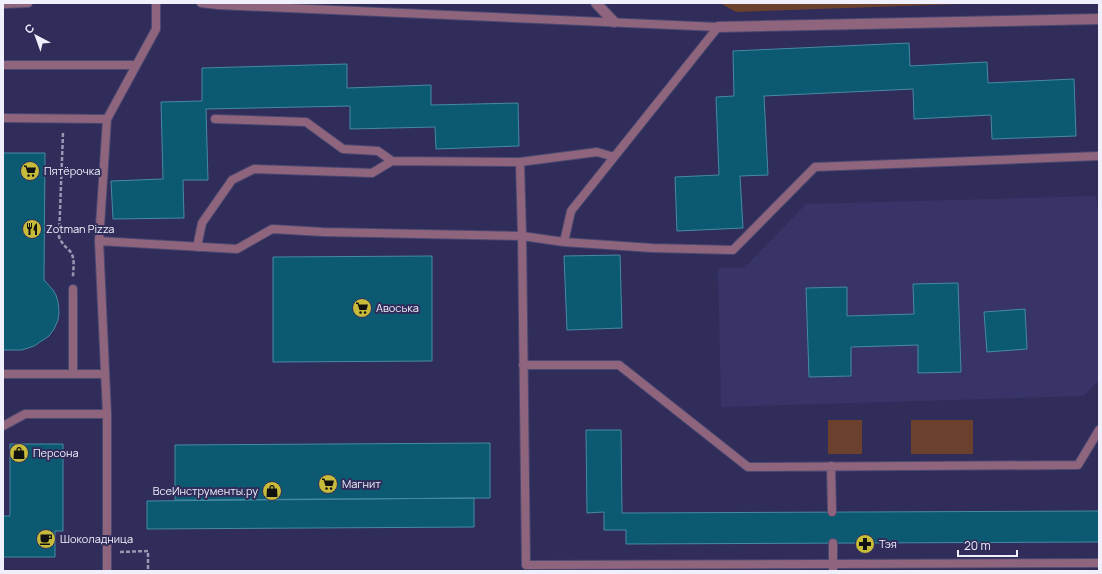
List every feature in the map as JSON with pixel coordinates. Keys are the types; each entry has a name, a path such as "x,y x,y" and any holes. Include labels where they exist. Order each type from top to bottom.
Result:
{"street":[{"path":"596,3 614,22"},
{"path":"718,27 1099,19"}],"lane":[{"path":"3,4 28,3"},
{"path":"107,571 107,414 99,241 107,119 156,29 156,3"},
{"path":"201,3 218,5 718,27"},
{"path":"564,242 571,211 718,27"},
{"path":"3,65 136,65"},
{"path":"3,118 107,119"},
{"path":"215,119 306,122 343,149 378,151 392,161"},
{"path":"197,247 202,223 232,180 254,169 372,173 392,161 520,162 597,152 614,157"},
{"path":"99,241 237,249 272,230 522,236 564,242 652,248 733,250 815,167 1099,156"},
{"path":"520,162 526,565 832,568 1099,563"},
{"path":"72,374 73,290"},
{"path":"523,366 619,365 748,467 1078,465 1099,430"},
{"path":"3,374 105,374"},
{"path":"3,426 25,414 107,414"},
{"path":"831,466 832,512"},
{"path":"832,568 833,543"}],"path":[{"path":"64,118 60,237 62,244 73,256 73,290"},
{"path":"107,553 148,551 148,571"}],"shaded area":[{"path":"720,3 989,3 736,12"},
{"path":"1096,196 1099,213 1099,380 1083,396 721,407 718,268 744,268 806,204"},
{"path":"828,420 862,420 862,454 828,454"},
{"path":"911,420 973,420 973,454 911,454"}],"building":[{"path":"909,43 910,66 987,62 988,83 1074,79 1076,136 992,139 991,115 914,119 913,89 764,96 768,175 740,176 743,228 677,231 675,177 719,175 716,97 734,96 733,51"},
{"path":"347,64 347,88 431,85 431,105 518,103 519,146 436,149 435,127 350,129 350,106 206,109 208,180 183,180 184,218 113,219 111,181 163,179 161,102 202,101 202,68"},
{"path":"3,153 45,153 44,280 56,295 59,312 58,320 49,336 34,346 22,350 3,350"},
{"path":"620,255 622,328 567,330 564,256"},
{"path":"432,256 432,361 273,362 273,257"},
{"path":"958,283 961,372 918,373 918,345 851,347 851,376 809,377 806,288 847,287 847,316 914,314 913,284"},
{"path":"1025,309 1027,349 987,352 984,312"},
{"path":"586,430 621,430 622,513 1099,511 1099,542 626,544 626,530 604,530 604,512 587,513"},
{"path":"490,443 490,498 175,500 175,445"},
{"path":"10,444 63,444 63,531 55,531 55,557 3,557 3,516 10,516"},
{"path":"474,498 474,527 147,529 147,501"}],"place":[{"name":"Пятёрочка","path":"30,171"},
{"name":"Zotman Pizza","path":"32,229"},
{"name":"Авоська","path":"362,308"},
{"name":"Персона","path":"19,453"},
{"name":"Магнит","path":"328,484"},
{"name":"ВсеИнструменты.ру","path":"272,491"},
{"name":"Шоколадница","path":"46,539"},
{"name":"Тэя","path":"865,544"}]}
